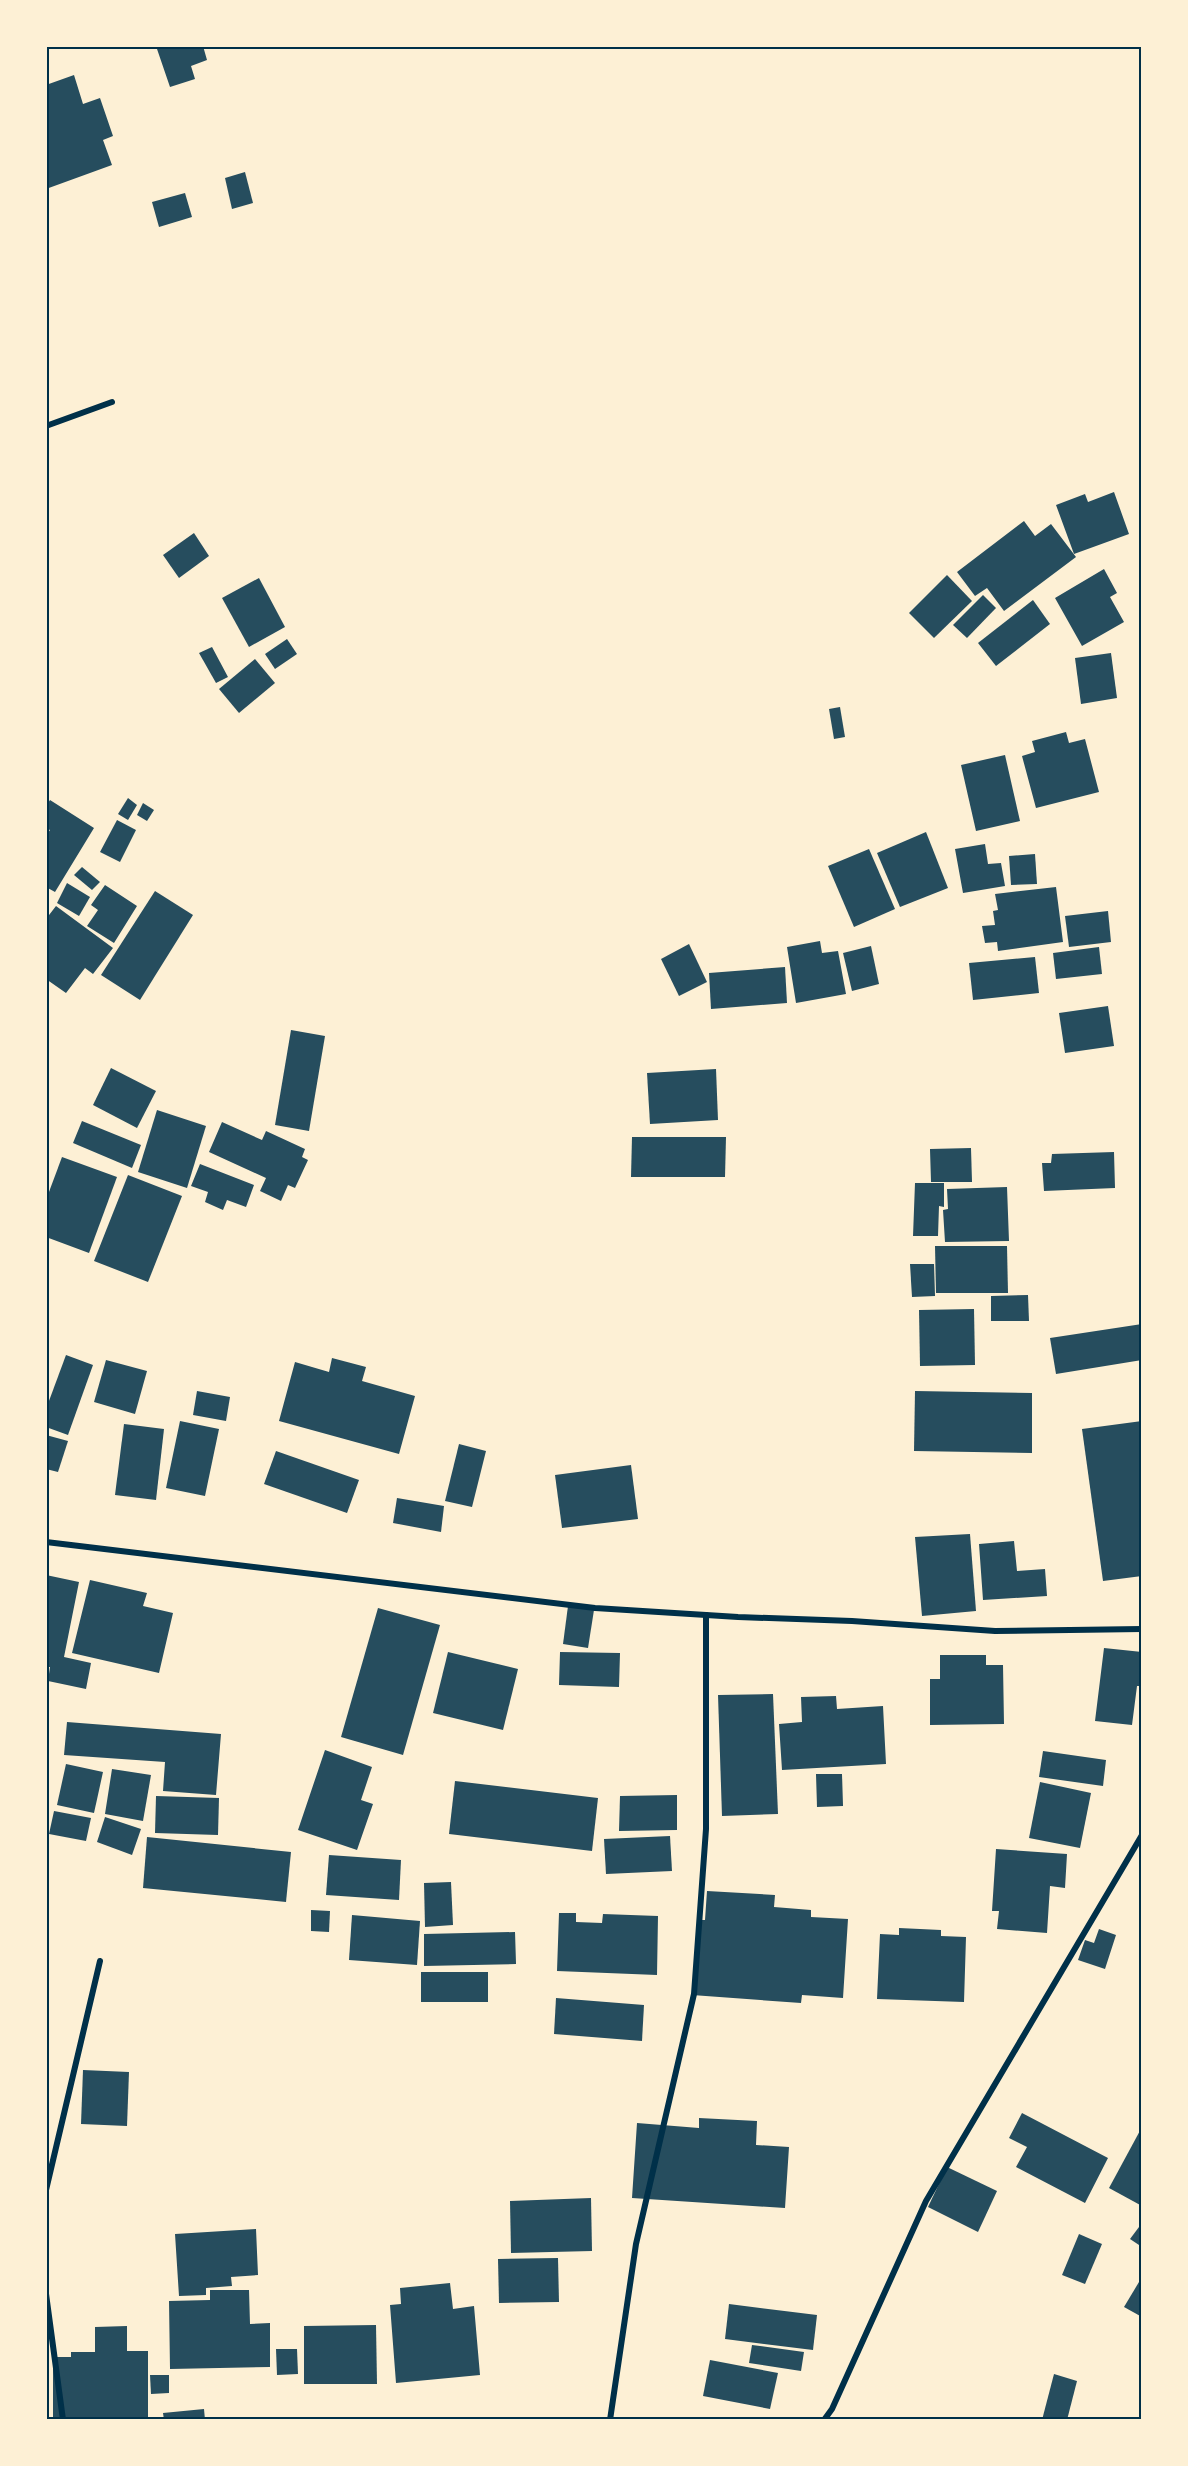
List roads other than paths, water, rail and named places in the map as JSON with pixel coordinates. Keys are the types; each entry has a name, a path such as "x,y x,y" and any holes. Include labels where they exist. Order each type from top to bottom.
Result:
{"street":[{"path":"46,426 112,402"},
{"path":"46,1542 595,1608 995,1630 1142,1629"},
{"path":"610,2420 636,2244 694,1994 706,1829 706,1615"},
{"path":"824,2420 832,2409 926,2201 1142,1835"},
{"path":"46,2190 100,1961"},
{"path":"46,2294 63,2420"}]}
